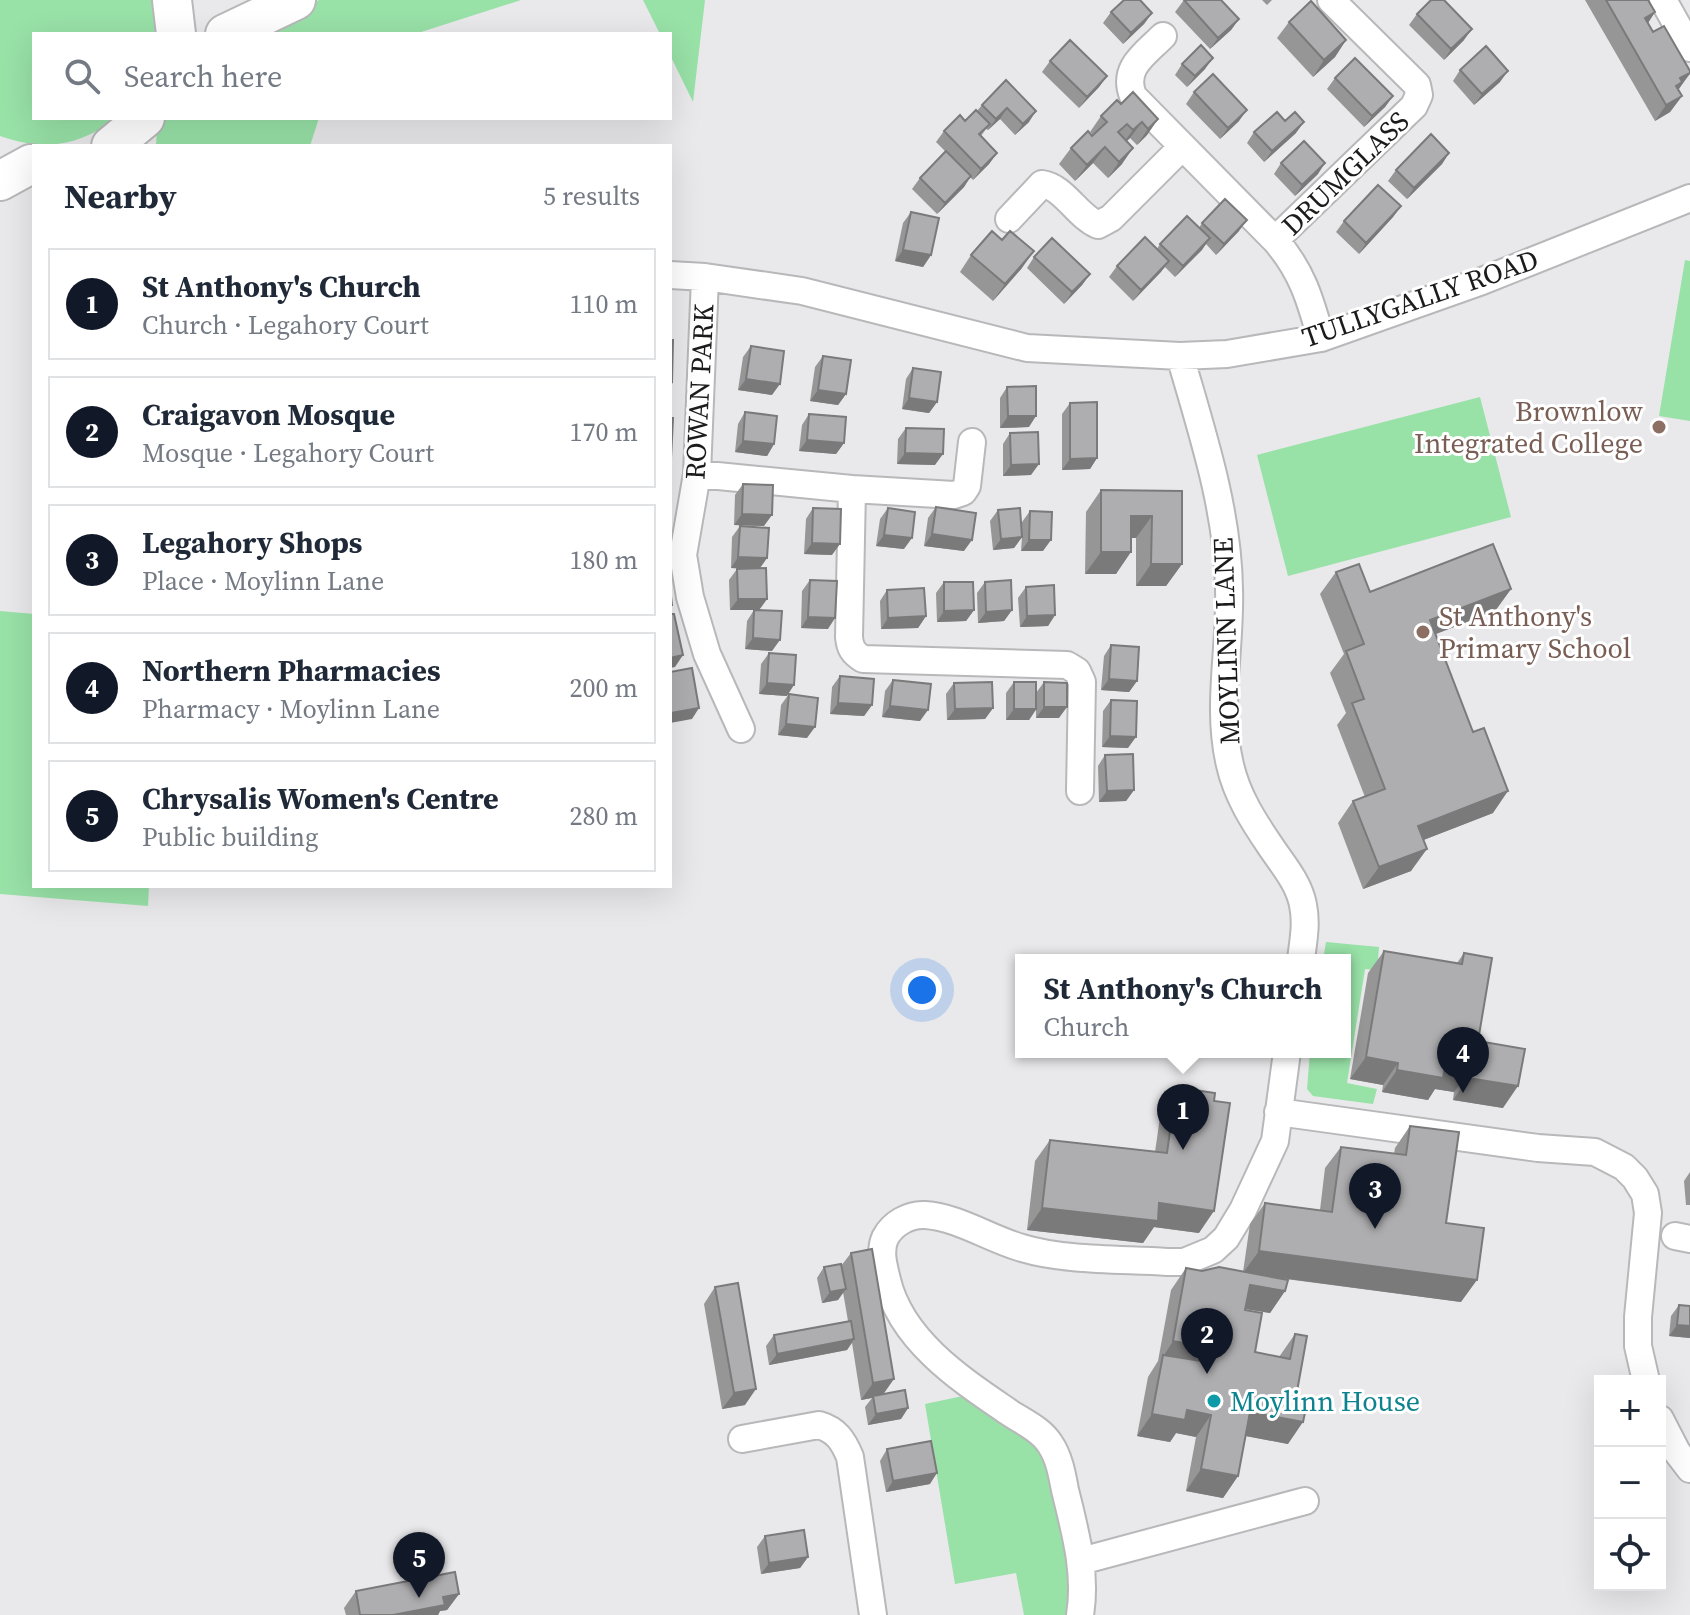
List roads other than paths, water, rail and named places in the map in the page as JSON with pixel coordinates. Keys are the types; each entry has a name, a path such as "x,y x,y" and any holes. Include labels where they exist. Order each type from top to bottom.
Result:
{"highway":[{"path":"172,0 176,32"},
{"path":"229,32 296,0"},
{"path":"115,144 144,129"}],"street":[{"name":"DRUMGLASS","path":"1275,240 1414,106 1419,95 1417,85 1331,0"},
{"path":"1663,0 1690,48"},
{"name":"DRUMGLASS","path":"1163,36 1137,62 1128,84 1133,96 1294,263 1307,290 1321,338"},
{"path":"1009,219 1042,184 1051,185 1086,220 1098,225 1111,218 1182,147"},
{"name":"TULLYGALLY ROAD","path":"672,275 802,291 1027,348 1180,356 1227,354 1321,338 1497,275 1690,198"},
{"name":"ROWAN PARK","path":"705,277 697,474 677,555 707,654 741,729"},
{"name":"MOYLINN LANE","path":"1180,356 1209,460 1225,537 1230,588 1229,634 1222,696 1230,767 1246,808 1293,880 1303,904 1305,932 1302,954"},
{"path":"697,474 954,495 963,492 967,486 972,442"},
{"path":"852,489 849,637 854,654 863,659 1067,665 1077,671 1082,682 1080,791"},
{"path":"1080,1615 1083,1598 1081,1561 1053,1446 1045,1436 982,1394 915,1336 888,1286 882,1259 885,1238 902,1220 924,1215 946,1219 1024,1249 1178,1262 1199,1258 1226,1238 1243,1210 1275,1141 1286,1058"},
{"path":"1278,1112 1524,1147 1595,1152 1624,1167 1645,1194 1648,1213 1638,1332 1645,1375"},
{"path":"742,1439 819,1425 830,1428 838,1435 850,1457 873,1615"},
{"path":"1666,1431 1690,1469"},
{"path":"1081,1561 1305,1501"}],"place":[{"name":"Brownlow Integrated College","path":"1659,427"},
{"name":"St Anthony's Primary School","path":"1423,632"},
{"name":"Northern Pharmacies","path":"1463,1093"},
{"name":"St Anthony's Church","path":"1183,1150"},
{"name":"Legahory Shops","path":"1375,1229"},
{"name":"Craigavon Mosque","path":"1207,1374"},
{"name":"Moylinn House","path":"1214,1401"},
{"name":"Chrysalis Women's Centre","path":"419,1598"}]}
